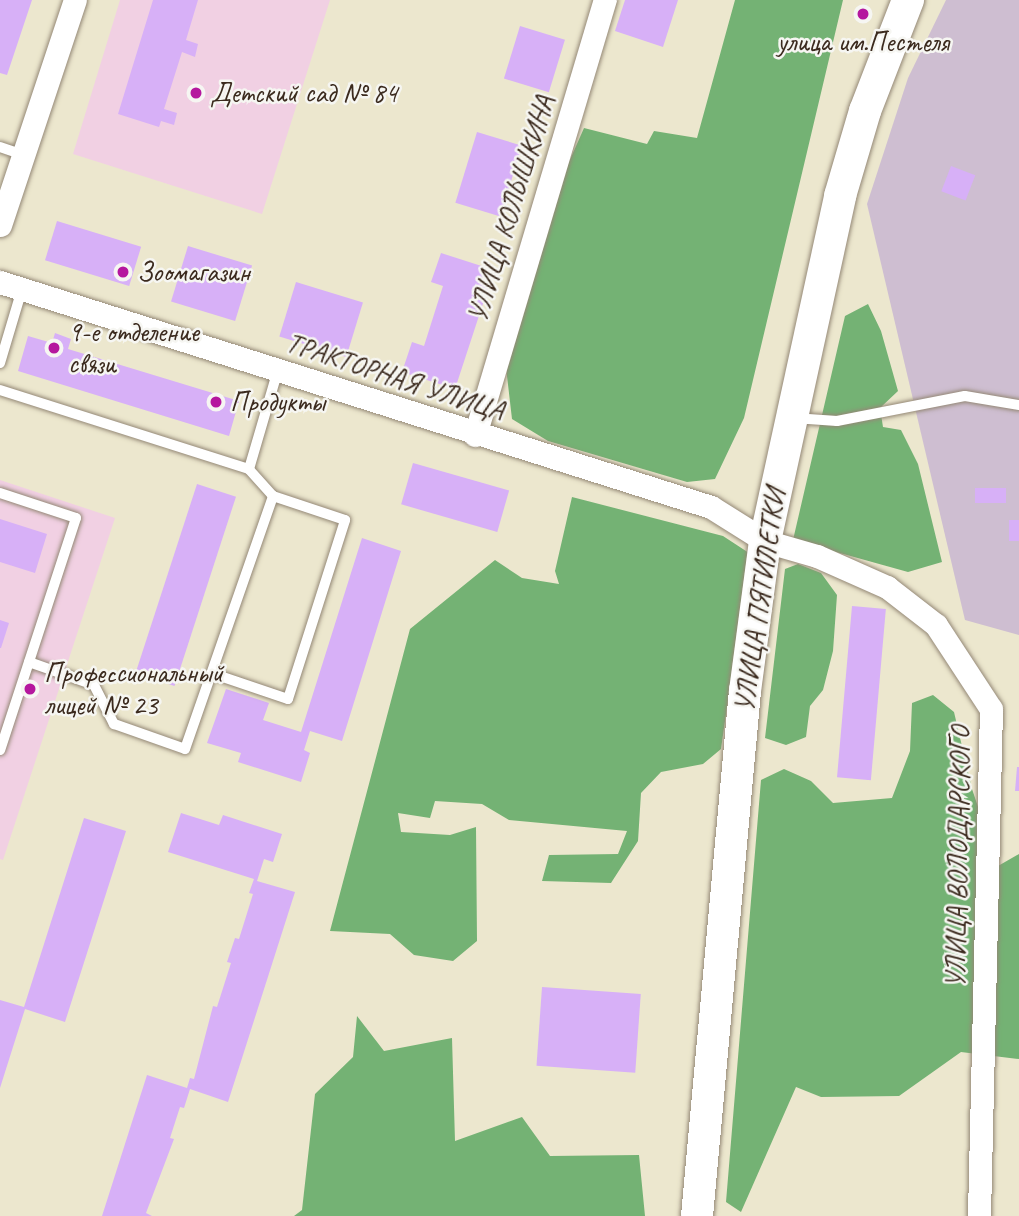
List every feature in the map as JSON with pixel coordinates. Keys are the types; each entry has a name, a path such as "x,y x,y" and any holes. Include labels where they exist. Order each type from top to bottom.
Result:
{"main road":[{"name":"УЛИЦА ПЯТИЛЕТКИ","path":"697,1216 746,678 765,541 850,160 908,0"}],"street":[{"path":"0,225 75,0"},
{"name":"УЛИЦА КОЛЫШКИНА","path":"474,435 605,0"},
{"name":"ТРАКТОРНАЯ УЛИЦА","path":"0,282 474,435 701,503 765,541"},
{"name":"УЛИЦА ВОЛОДАРСКОГО","path":"765,541 817,556 887,587 936,625 991,709 979,1216"}],"lane":[{"path":"0,147 23,155"},
{"path":"0,363 22,289"},
{"path":"249,469 278,370"},
{"path":"0,390 249,469 272,496 345,520 288,699 214,674"},
{"path":"791,417 837,421 965,396 1019,405"},
{"path":"0,494 76,518 0,750"},
{"path":"29,662 94,685 114,724 185,749 214,674 272,496"}],"shaded area":[{"name":"Детский сад № 84","path":"120,0 330,0 262,214 73,154"},
{"path":"946,0 1019,0 1019,635 965,620 867,204 908,78"},
{"name":"Профессиональный лицей № 23","path":"0,480 115,518 3,860 0,859"}],"green space":[{"path":"735,0 843,0 744,418 715,479 687,482 548,441 512,419 505,359 561,180 584,128 647,144 654,131 697,138"},
{"path":"868,304 881,331 898,391 880,408 883,427 901,430 918,464 942,562 908,572 793,540 845,316"},
{"path":"572,497 723,536 749,553 721,749 703,764 661,772 641,793 638,841 611,883 542,881 549,855 618,854 627,831 509,820 482,804 435,801 430,818 398,813 401,832 450,835 476,827 477,941 453,961 414,955 390,934 330,931 410,629 495,560 522,578 559,584 555,571"},
{"path":"798,564 821,573 837,595 833,651 823,690 810,706 806,737 786,745 765,738 785,569"},
{"path":"933,695 954,712 972,789 998,866 1019,854 1019,1059 961,1052 899,1096 821,1097 796,1087 741,1212 726,1202 761,780 784,769 811,781 833,803 892,798 910,751 912,703"},
{"path":"357,1016 384,1051 452,1038 455,1141 522,1117 550,1156 639,1155 645,1216 294,1216 302,1210 315,1094 353,1057"}],"building":[{"path":"0,0 32,0 7,75 0,73"},
{"path":"153,0 198,0 186,40 198,44 195,57 182,52 164,109 177,113 174,125 161,121 159,127 118,114"},
{"path":"625,0 678,0 663,47 615,31"},
{"path":"520,26 565,40 549,92 504,79"},
{"path":"477,132 522,146 500,217 455,203"},
{"path":"951,166 975,175 966,201 941,191"},
{"path":"57,221 141,247 129,286 45,260"},
{"path":"188,246 252,266 235,321 171,301"},
{"path":"441,253 494,270 455,389 402,372 412,342 424,346 443,286 431,282"},
{"path":"296,282 363,302 346,357 279,337"},
{"path":"55,333 71,339 68,349 239,401 229,436 18,371 28,336 52,343"},
{"path":"413,463 509,491 497,532 401,504"},
{"path":"197,484 236,497 174,686 136,673"},
{"path":"975,488 1006,488 1006,503 975,503"},
{"path":"0,519 47,534 35,573 0,562"},
{"path":"1009,520 1019,520 1019,541 1009,541"},
{"path":"362,538 401,551 342,741 310,731 304,750 310,753 301,782 238,762 241,753 207,743 226,689 269,703 263,720 301,732"},
{"path":"852,606 886,609 871,780 837,777"},
{"path":"0,620 9,623 1,648 0,648"},
{"path":"1017,767 1019,791 1015,791"},
{"path":"181,813 219,825 223,815 282,834 273,862 264,859 257,881 295,892 228,1102 190,1089 184,1108 180,1107 170,1138 174,1139 146,1213 152,1216 102,1216 147,1075 187,1088 190,1078 194,1079 213,1006 217,1007 231,963 227,962 235,938 239,939 253,894 249,893 254,879 168,852"},
{"path":"84,818 126,831 65,1022 25,1009 0,1088 0,1000 24,1007"},
{"path":"542,987 641,994 635,1073 536,1066"}],"place":[{"name":"улица им.Пестеля","path":"863,14"},
{"name":"Детский сад № 84","path":"196,93"},
{"name":"Зоомагазин","path":"123,272"},
{"name":"9-е отделение связи","path":"54,348"},
{"name":"Продукты","path":"216,402"},
{"name":"Профессиональный лицей № 23","path":"30,689"}]}
